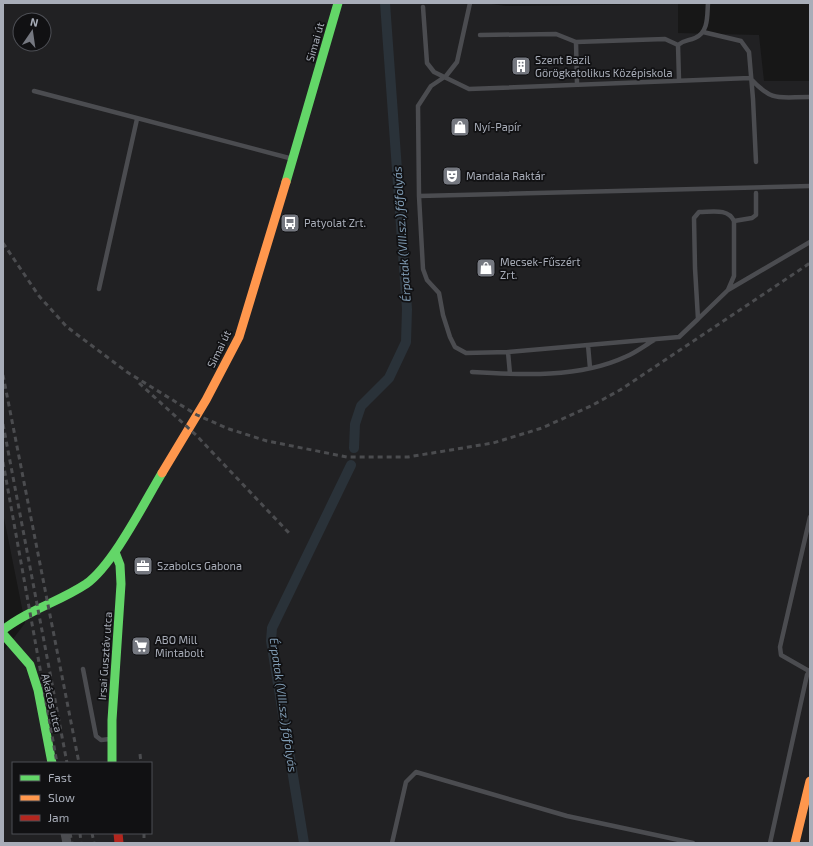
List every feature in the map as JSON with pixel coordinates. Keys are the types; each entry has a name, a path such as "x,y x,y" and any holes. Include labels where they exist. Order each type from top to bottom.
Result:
{"main road":[{"name":"Simai út","path":"3,630 30,611 83,586 94,577 115,552 206,400 239,337 266,253 338,3"},
{"name":"Irsai Gusztáv utca","path":"112,762 112,739 122,584 120,565 115,552"},
{"name":"Akácos utca","path":"3,634 30,665 38,690 52,762"},
{"path":"798,840 810,781"}],"lane":[{"path":"470,3 457,62 446,76 431,86 418,106 419,196 423,269 427,280 439,293 443,315 455,347 466,353 508,352 679,337 728,290 810,242"},
{"path":"679,80 678,45 683,40 696,38 703,32 707,24 708,3"},
{"path":"423,7 427,63 434,72 446,76 469,89 750,78 762,91 772,97 810,97"},
{"path":"703,32 741,41 749,52 756,162"},
{"path":"480,34 556,34 576,42 665,39 678,45"},
{"path":"576,42 577,84"},
{"path":"34,92 293,159"},
{"path":"99,289 137,119"},
{"path":"419,196 810,186"},
{"path":"734,221 752,218 756,215 756,193"},
{"path":"698,319 694,218 699,212 727,212 732,216 734,221 734,276 728,290"},
{"path":"472,372 510,374 561,373 590,368 624,358 656,339"},
{"path":"588,345 590,368"},
{"path":"508,352 510,374"},
{"path":"770,843 810,670 782,655 780,647 810,517"},
{"path":"83,669 96,736 101,740 112,739"},
{"path":"392,843 406,782 416,772 567,816 693,843"}],"shaded area":[{"path":"3,3 485,3 506,6 678,4 678,33 759,35 764,81 810,81 810,843 3,843 3,652 25,623 3,513"}],"waterway":[{"name":"Érpatak (VIII.sz.) főfolyás","path":"354,448 355,424 361,406 389,378 406,342 407,309 385,3"},
{"name":"Érpatak (VIII.sz.) főfolyás","path":"304,843 271,641 272,628 351,465"}],"railway":[{"path":"3,243 39,296 67,327 127,372 197,415 229,429 267,441 347,457 408,457 493,443 542,428 591,406 620,390 810,263"},
{"path":"3,375 79,762"},
{"path":"139,383 196,435 289,533"},
{"path":"3,424 67,762"},
{"path":"3,462 57,762"},
{"path":"140,754 141,762"},
{"path":"70,834 72,843"},
{"path":"80,834 81,843"},
{"path":"92,834 94,843"},
{"path":"144,834 144,843"}],"traffic: fast":[{"path":"286,182 338,3"},
{"path":"3,630 33,611 76,590 96,575 107,563 127,533 162,473"},
{"path":"112,762 112,720 121,584 120,565 115,552"},
{"path":"3,634 30,665 38,690 52,762"}],"traffic: slow":[{"path":"162,473 206,400 239,337 286,182"},
{"path":"795,843 810,781"}],"traffic: jam":[{"path":"118,834 119,843"}],"place":[{"name":"Szent Bazil Görögkatolikus Középiskola","path":"521,66"},
{"name":"Nyí-Papír","path":"460,127"},
{"name":"Mandala Raktár","path":"452,176"},
{"name":"Patyolat Zrt.","path":"290,223"},
{"name":"Mecsek-Fűszért Zrt.","path":"486,268"},
{"name":"Szabolcs Gabona","path":"143,566"},
{"name":"ABO Mill Mintabolt","path":"141,646"}]}
